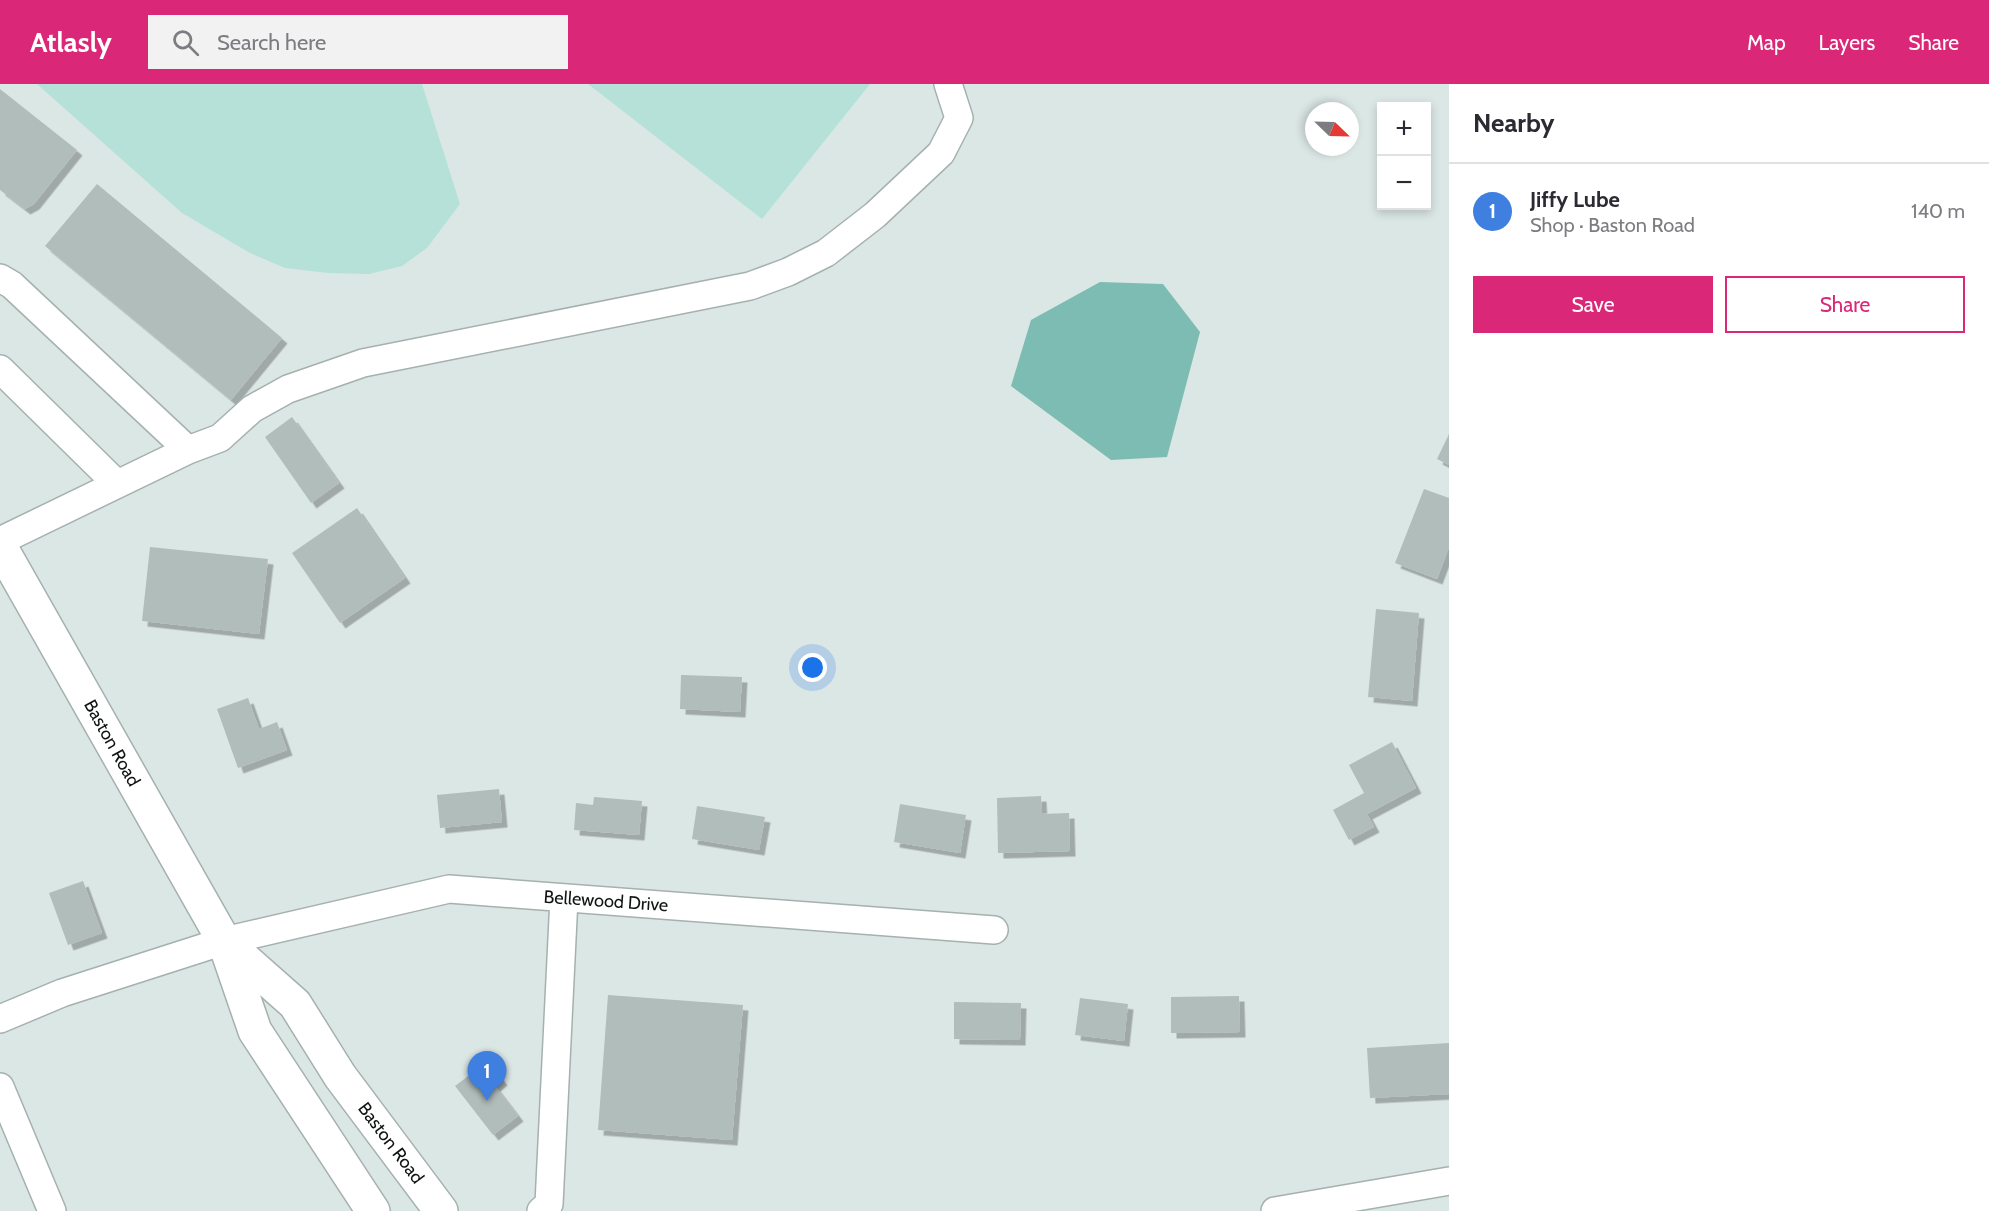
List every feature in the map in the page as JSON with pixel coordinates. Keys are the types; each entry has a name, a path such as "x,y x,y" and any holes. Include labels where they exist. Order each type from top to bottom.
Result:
{"main road":[{"name":"Baston Road","path":"0,543 224,941 255,1031 373,1211"},
{"name":"Baston Road","path":"224,941 295,1004 340,1076 441,1211"}],"street":[{"path":"0,543 188,450 220,438 252,409 288,389 363,363 750,286 788,273 826,253 875,215 941,153 959,118 948,84"},
{"path":"4,286 188,450"},
{"path":"0,369 117,484"},
{"name":"Bellewood Drive","path":"0,1019 62,993 224,941 449,889 994,930"},
{"path":"550,1209 564,898"},
{"path":"0,1087 52,1211"},
{"path":"1275,1211 1449,1181"}],"shaded area":[{"path":"37,84 422,84 460,204 427,248 402,266 369,274 328,273 285,268 250,253 182,213"},
{"path":"588,84 870,84 762,219"},
{"path":"1100,282 1163,284 1200,332 1167,457 1111,460 1011,386 1031,320"}],"building":[{"path":"0,89 77,150 34,204 25,209 0,190"},
{"path":"97,184 282,338 231,400 45,246"},
{"path":"292,417 339,483 311,503 265,437"},
{"path":"1449,434 1449,465 1437,459"},
{"path":"1424,489 1449,498 1449,547 1437,579 1395,563"},
{"path":"357,508 405,578 340,623 292,553"},
{"path":"150,547 268,559 259,634 142,621"},
{"path":"1376,609 1419,613 1412,701 1368,697"},
{"path":"681,675 742,677 740,712 680,709"},
{"path":"248,698 259,729 277,722 287,750 238,768 217,709"},
{"path":"1392,742 1416,788 1367,814 1374,827 1349,840 1333,810 1364,793 1349,765"},
{"path":"499,789 502,822 440,828 437,795"},
{"path":"1041,796 1042,814 1069,813 1070,851 998,853 997,798"},
{"path":"594,797 642,801 639,835 574,830 576,803 593,805"},
{"path":"900,804 966,815 960,853 894,842"},
{"path":"697,806 765,817 759,850 692,839"},
{"path":"83,881 102,933 68,945 49,893"},
{"path":"608,995 743,1005 732,1140 598,1130"},
{"path":"1239,996 1240,1032 1171,1033 1171,997"},
{"path":"1080,998 1128,1004 1124,1041 1075,1035"},
{"path":"954,1002 1021,1003 1020,1040 954,1039"},
{"path":"1449,1043 1449,1094 1370,1098 1367,1048"},
{"path":"488,1061 502,1080 495,1086 518,1116 493,1135 455,1086"}],"place":[{"name":"Jiffy Lube","path":"487,1101"}]}
